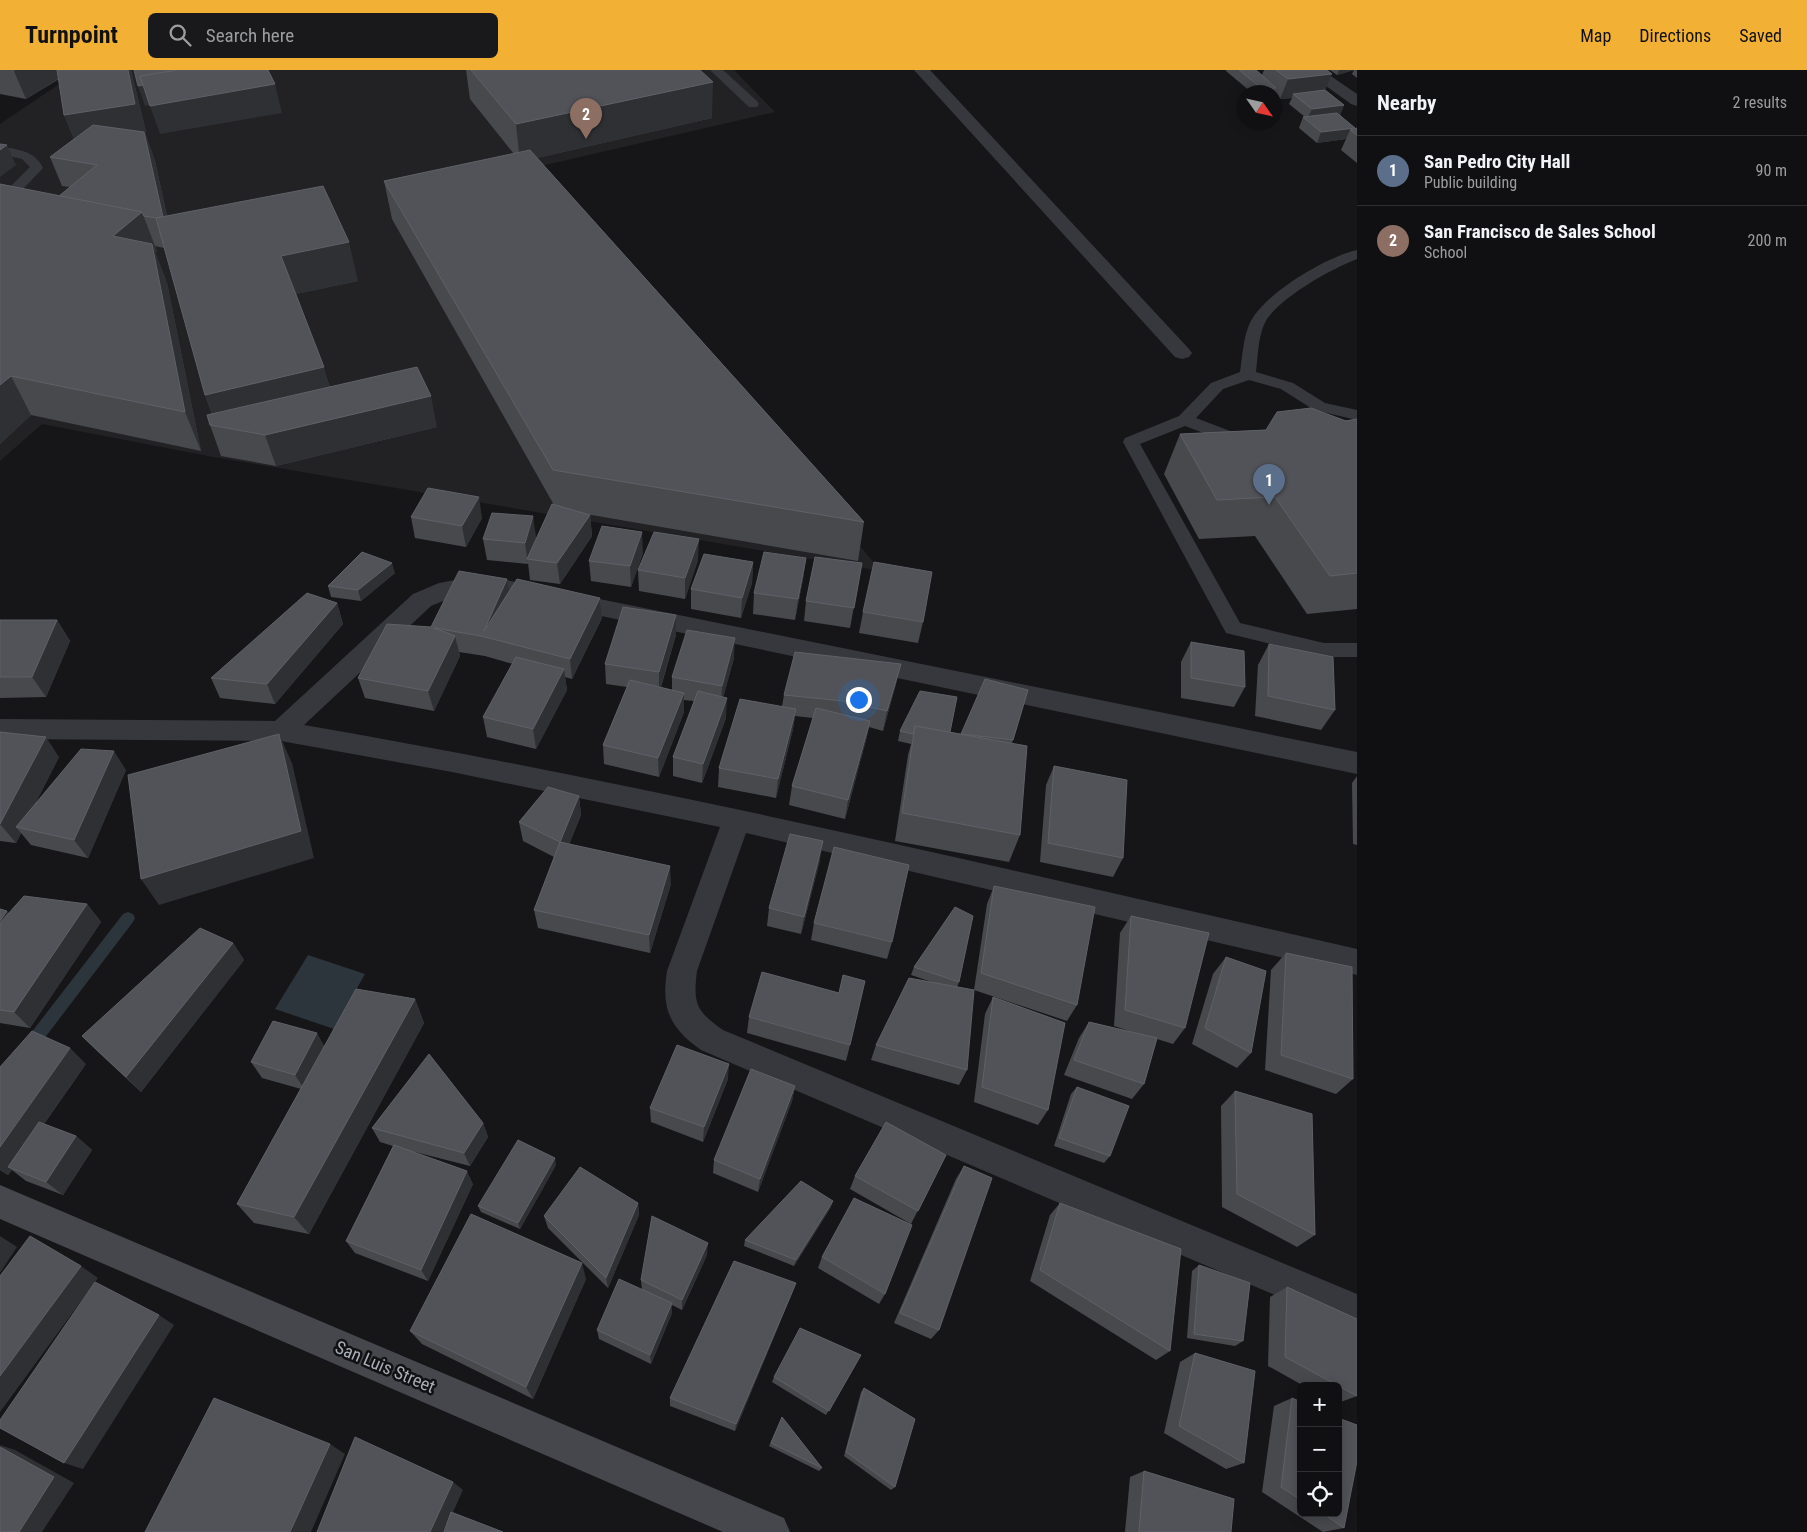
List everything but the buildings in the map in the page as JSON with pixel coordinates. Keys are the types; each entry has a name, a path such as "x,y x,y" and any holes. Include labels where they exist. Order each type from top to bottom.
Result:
{"street":[{"path":"922,70 1182,353"},
{"path":"1312,70 1357,101"},
{"path":"280,731 422,600 437,592 469,584 490,585 1357,764"},
{"path":"0,729 280,731 452,761 737,819 1357,962"},
{"path":"737,819 682,971 678,994 683,1014 695,1028 712,1040 1357,1312"},
{"name":"San Luis Street","path":"0,1202 770,1532"}],"lane":[{"path":"716,70 753,104"},
{"path":"0,150 29,156 36,161 38,168 0,205"},
{"path":"1248,375 1252,342 1260,318 1294,287 1334,263 1357,254"},
{"path":"1357,414 1318,415 1287,386 1248,375 1217,386 1185,420 1131,442 1233,628 1324,650 1357,650"},
{"path":"1185,420 1236,439 1256,437"}],"shaded area":[{"path":"80,70 734,70 775,112 541,166 881,571 208,456 42,424 0,461 0,124"},
{"path":"308,955 365,974 334,1029 275,1009"}],"waterway":[{"path":"29,1047 128,918"}],"place":[{"name":"San Francisco de Sales School","path":"586,139"},
{"name":"San Pedro City Hall","path":"1269,505"}]}
